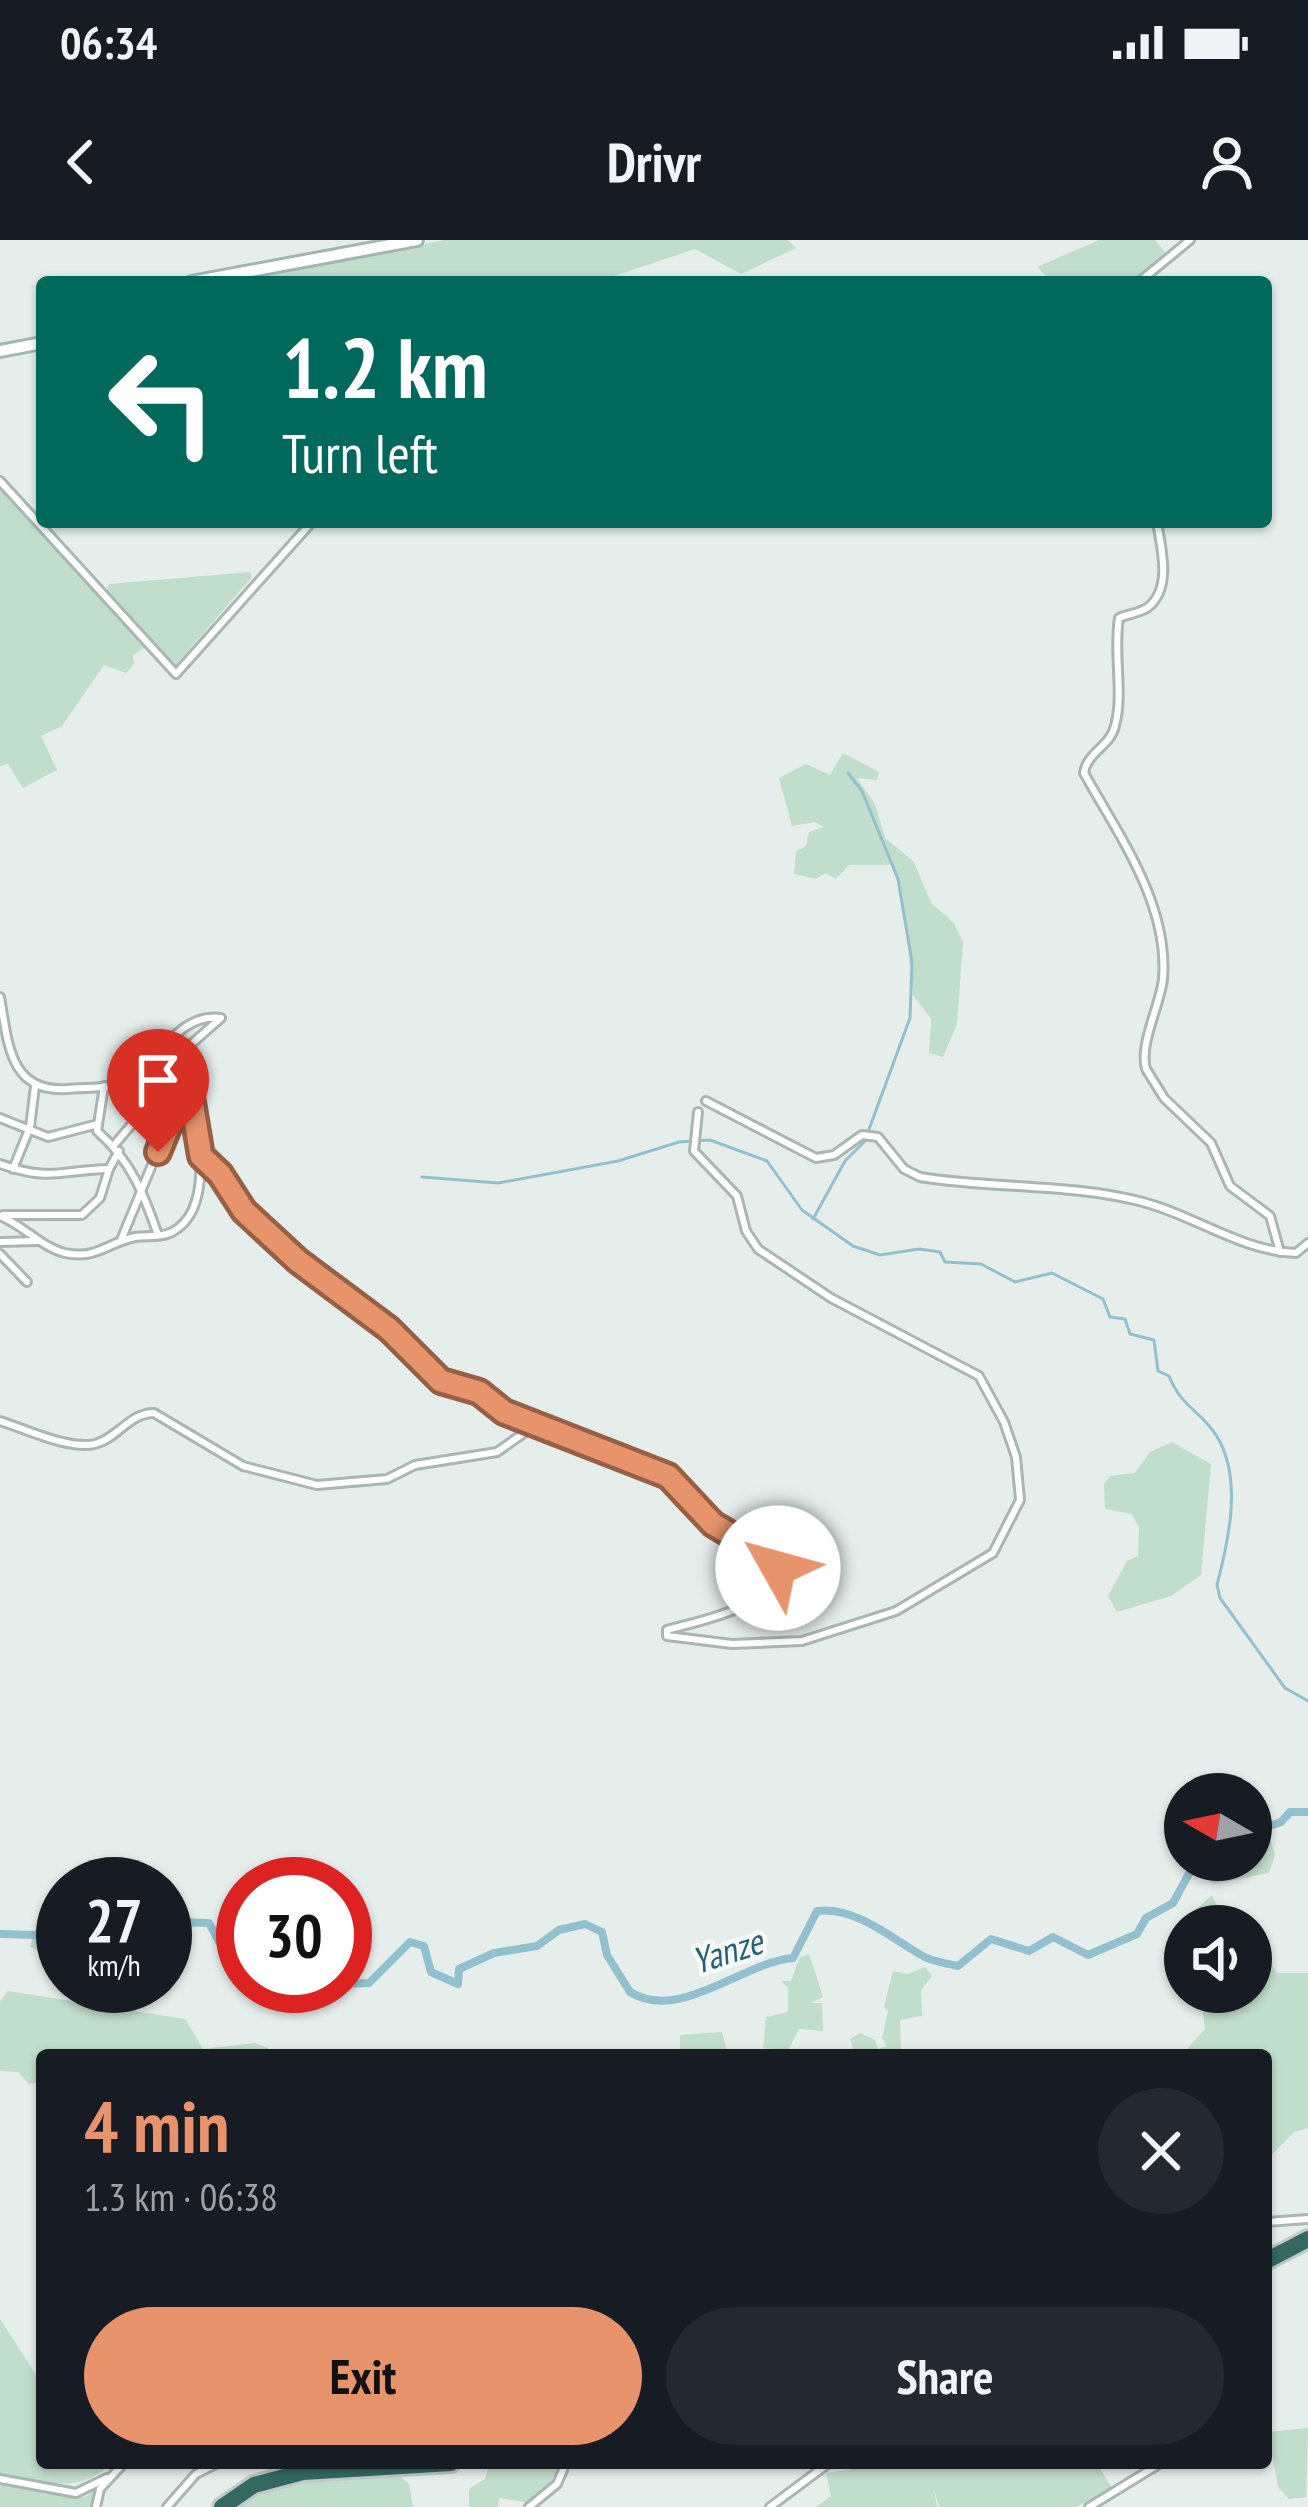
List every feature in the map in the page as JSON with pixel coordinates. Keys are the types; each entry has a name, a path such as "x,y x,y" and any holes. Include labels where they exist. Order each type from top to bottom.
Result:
{"highway":[{"path":"1272,2257 1308,2240"},
{"path":"222,2507 254,2485 303,2472 353,2469"}],"main road":[{"path":"223,276 417,240"},
{"path":"0,351 36,344"}],"street":[{"path":"1147,276 1190,240"},
{"path":"0,481 36,521"},
{"path":"43,528 175,674 307,528"},
{"path":"1158,528 1162,581 1149,606 1120,618 1116,724 1107,743 1089,758 1084,773 1134,860 1160,920 1163,974 1146,1070 1164,1098 1211,1142 1230,1186 1270,1216 1280,1252"},
{"path":"0,997 10,1055 35,1085 28,1132 13,1169"},
{"path":"0,1216 41,1241 78,1255 101,1254 120,1243 172,1233 191,1213 201,1156 188,1078 188,1046 216,1027 220,1016 179,1029 120,1082 35,1085"},
{"path":"120,1243 188,1078"},
{"path":"104,1086 99,1134 117,1147 141,1186 158,1235"},
{"path":"0,1216 82,1215 100,1198 117,1147 156,1096"},
{"path":"706,1101 815,1158 834,1155 862,1135 878,1137 904,1169 920,1177 1047,1186 1138,1201 1280,1252 1296,1253 1308,1244"},
{"path":"201,1156 253,1221 359,1310 389,1329 441,1381 479,1392 504,1412 673,1479 713,1524 777,1564 771,1584 756,1598 701,1623 667,1630 672,1637 732,1644 802,1641 911,1603 971,1570 1006,1535 1020,1500 1016,1457 979,1376 811,1286 758,1249 746,1231 736,1196 694,1151 691,1142 698,1112"},
{"path":"0,1118 28,1132 65,1135 98,1124"},
{"path":"0,1164 54,1178 85,1169 110,1169"},
{"path":"0,1242 41,1241"},
{"path":"0,1254 27,1282"},
{"path":"0,1421 87,1444 114,1434 138,1414 154,1413 243,1466 317,1485 387,1479 415,1465 497,1452 538,1423"},
{"path":"1272,2221 1308,2218"},
{"path":"0,2479 76,2493 117,2469"},
{"path":"167,2507 206,2469"},
{"path":"529,2507 556,2484 563,2469"},
{"path":"770,2507 821,2469"},
{"path":"1089,2507 1151,2469"},
{"path":"96,2507 107,2478"}],"green space":[{"path":"445,240 788,240 796,248 741,274 695,249 614,276 259,276"},
{"path":"1099,240 1155,240 1165,252 1142,276 1046,276 1037,267"},
{"path":"0,483 147,646 133,655 134,664 126,673 104,665 62,726 41,736 57,770 23,788 8,764 0,766"},
{"path":"250,572 252,577 174,667 106,591 109,584"},
{"path":"843,753 879,772 877,780 857,778 875,804 885,838 914,862 931,903 954,923 963,943 957,1024 943,1057 929,1053 931,1019 913,995 902,892 891,865 849,865 836,879 825,873 816,879 794,874 796,851 806,846 809,832 824,827 814,822 792,826 779,778 806,764 830,775"},
{"path":"1172,1442 1211,1464 1201,1575 1171,1596 1117,1612 1108,1596 1127,1561 1138,1556 1139,1527 1132,1514 1105,1509 1104,1484 1110,1476 1135,1473 1150,1452"},
{"path":"809,1954 823,1997 811,2003 822,2003 823,2031 799,2029 789,2049 763,2048 766,2017 788,2012 788,1988 781,1981 791,1981 800,1957"},
{"path":"1272,1965 1277,1973 1308,1973 1308,2128 1294,2132 1272,2155 1272,2049 1189,2049 1205,2029 1203,2013 1272,2013"},
{"path":"925,1967 932,1976 921,1990 922,2016 900,2020 901,2049 878,2049 887,2046 882,2038 888,2011 884,2007 893,1971 908,1974"},
{"path":"8,1991 36,1995 36,2013 147,2013 185,2019 203,2049 36,2049 36,2083 29,2084 18,2072 0,2071 0,2001"},
{"path":"722,2032 726,2049 680,2049 680,2035"},
{"path":"860,2033 875,2040 878,2049 853,2049 850,2039"},
{"path":"255,2043 268,2049 203,2049"},
{"path":"0,2319 36,2375 36,2469 104,2469 85,2480 59,2484 0,2475"},
{"path":"1308,2428 1306,2497 1289,2499 1278,2487 1272,2432"},
{"path":"283,2469 397,2469 395,2472 409,2484 413,2507 227,2507"},
{"path":"488,2469 558,2469 525,2502 499,2498 498,2507 469,2507 469,2489 485,2479"},
{"path":"853,2469 1100,2469 1113,2489 1076,2507 939,2507 934,2489 937,2507 816,2507 831,2496 826,2473"},
{"path":"0,2482 85,2497 95,2490 93,2507 0,2507"}],"waterway":[{"path":"848,773 862,791 898,879 912,962 910,1018 868,1132"},
{"path":"422,1177 498,1183 618,1161 679,1142 710,1140 767,1161 802,1210 853,1246 880,1255 919,1249 940,1252 945,1262 981,1264 1015,1282 1052,1273 1103,1299 1110,1317 1125,1319 1130,1334 1154,1340 1158,1371 1169,1376 1216,1435 1231,1489 1229,1528 1217,1585 1220,1598 1285,1688 1308,1701"},
{"path":"813,1219 845,1161 866,1140"},
{"name":"Yanze","path":"1272,1825 1290,1812 1308,1812"},
{"name":"Yanze","path":"372,1980 410,1942 424,1946 431,1972 458,1984 459,1969 494,1953 537,1946 559,1930 585,1924 602,1932 607,1955 630,1992 649,2000 670,2000 793,1958 817,1911 858,1918 925,1957 958,1966 991,1939 1029,1951 1053,1937 1088,1955 1137,1934 1146,1918 1173,1903 1185,1881"},
{"name":"Yanze","path":"192,1922 209,1923 216,1936"},
{"name":"Yanze","path":"0,1934 36,1935"}],"route":[{"path":"158,1152 188,1078 201,1156 220,1174 244,1211 298,1261 389,1329 441,1381 479,1392 504,1412 566,1432 631,1465 668,1476 713,1524 737,1534 778,1568"}]}
